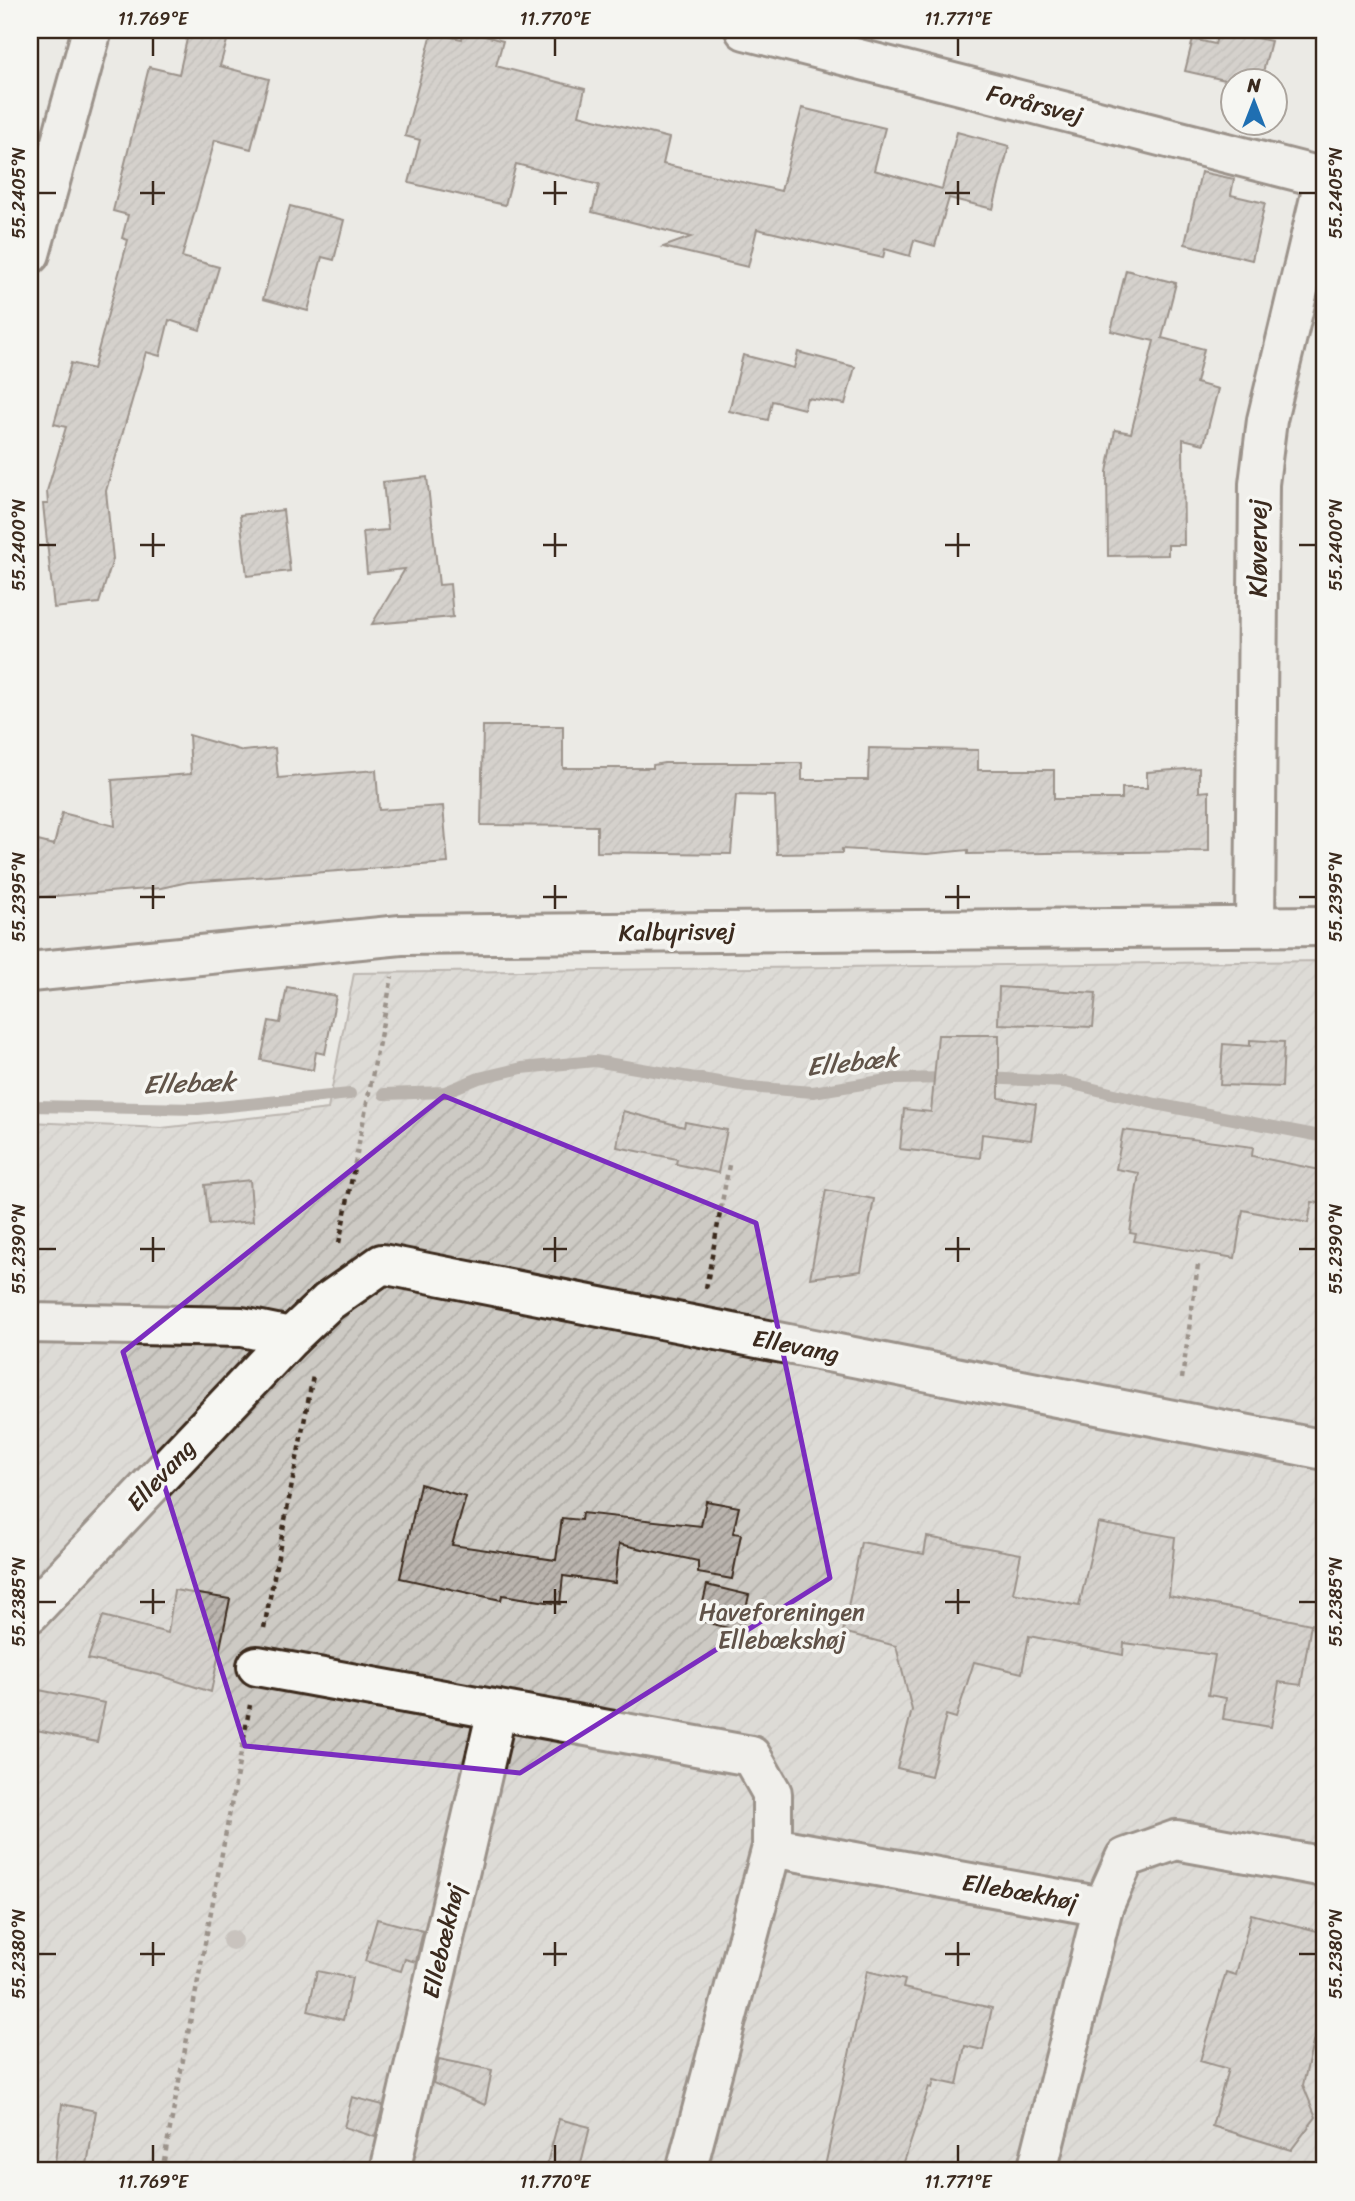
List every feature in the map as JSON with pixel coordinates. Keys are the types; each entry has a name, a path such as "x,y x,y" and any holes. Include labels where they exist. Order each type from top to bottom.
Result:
{"street":[{"path":"30,254 92,30"},
{"name":"Forårsvej","path":"745,30 1325,178"},
{"name":"Kløvervej","path":"1255,926 1259,484 1267,420 1325,178"},
{"name":"Kalbyrisvej","path":"30,972 401,935 1325,926"},
{"name":"Ellevang","path":"30,1614 291,1337 328,1301 382,1264 1325,1450"},
{"path":"30,1323 242,1327 291,1337"},
{"path":"257,1666 751,1756 772,1793 772,1847 686,2171"},
{"name":"Ellebækhøj","path":"390,2171 497,1710"},
{"name":"Ellebækhøj","path":"1037,2171 1103,1907 1125,1858 1177,1840 1325,1867"},
{"name":"Ellebækhøj","path":"772,1847 1103,1907"}],"path":[{"path":"328,1301 401,935"},
{"path":"704,1297 729,1165"},
{"path":"1182,1379 1198,1265"},
{"path":"162,2171 315,1369"}],"highlighted area":[{"path":"444,1096 756,1223 830,1578 520,1773 245,1746 123,1352"}],"green space":[{"name":"Haveforeningen Ellebækshøj","path":"1325,961 1325,2171 30,2171 30,1122 162,1128 328,1109 354,973"}],"building":[{"path":"189,30 230,30 220,66 269,79 251,149 215,140 182,257 219,267 200,330 169,320 160,356 146,352 106,491 113,559 99,603 54,608 43,504 48,504 47,491 66,427 54,424 71,363 93,369 128,240 122,238 128,215 113,211 149,67 179,74"},
{"path":"464,30 503,41 496,66 585,89 579,115 669,138 663,164 781,191 802,108 885,128 874,170 942,189 957,132 1009,146 993,209 949,198 935,246 914,240 910,256 885,249 883,258 757,229 748,267 663,247 691,237 592,212 599,185 516,164 505,205 409,183 420,140 405,136 432,33 462,39"},
{"path":"1219,30 1271,41 1265,66 1218,66 1218,78 1185,71 1193,39 1215,44"},
{"path":"1201,172 1234,179 1231,195 1265,203 1252,260 1185,244"},
{"path":"290,206 344,220 334,260 322,257 308,311 263,299"},
{"path":"1126,270 1176,283 1162,338 1204,349 1196,383 1218,389 1204,444 1183,439 1184,545 1168,545 1168,555 1108,556 1107,472 1115,430 1131,433 1154,341 1111,331"},
{"path":"798,352 855,367 845,404 807,398 804,409 772,401 768,420 729,411 743,355 794,368"},
{"path":"427,477 439,585 450,584 453,617 372,624 405,569 367,573 363,532 388,530 383,482"},
{"path":"283,510 290,571 247,576 240,515"},
{"path":"483,726 563,726 563,768 653,768 653,765 664,763 802,763 802,780 868,780 869,748 978,750 978,770 1054,770 1054,799 1122,799 1122,788 1147,788 1147,772 1199,768 1199,792 1209,791 1209,851 968,854 968,850 927,854 842,849 842,853 777,854 775,796 736,795 731,854 597,852 597,826 481,825"},
{"path":"189,735 243,751 275,748 278,778 376,770 379,810 443,806 448,863 188,882 161,888 30,898 30,839 54,845 62,813 115,826 112,780 191,774"},
{"path":"287,987 336,996 325,1054 316,1052 313,1070 261,1060 269,1021 280,1023"},
{"path":"999,987 1096,993 1093,1027 998,1024"},
{"path":"938,1035 999,1035 999,1098 1036,1104 1031,1140 982,1134 980,1158 900,1149 904,1109 931,1112"},
{"path":"1250,1040 1284,1042 1282,1087 1220,1085 1223,1044 1250,1046"},
{"path":"623,1111 684,1127 685,1122 727,1130 718,1173 676,1164 677,1159 617,1147"},
{"path":"1123,1130 1253,1147 1252,1156 1325,1171 1325,1204 1312,1202 1308,1223 1243,1210 1235,1258 1134,1241 1136,1234 1130,1233 1139,1173 1116,1169"},
{"path":"250,1180 253,1221 209,1225 205,1185"},
{"path":"826,1190 874,1199 861,1271 810,1278"},
{"path":"420,1484 466,1497 452,1545 556,1560 562,1518 581,1520 582,1513 701,1526 706,1501 739,1507 733,1533 741,1534 732,1579 698,1573 698,1561 619,1544 615,1583 563,1576 560,1604 502,1595 501,1600 400,1578"},
{"path":"1098,1523 1175,1537 1169,1596 1311,1624 1301,1685 1279,1682 1271,1727 1223,1719 1226,1698 1208,1695 1215,1655 1124,1643 1123,1655 1029,1636 1022,1673 974,1662 956,1718 946,1715 931,1776 897,1768 912,1710 896,1646 843,1632 861,1542 924,1554 927,1537 1021,1554 1013,1593 1079,1606"},
{"path":"707,1585 749,1595 741,1632 699,1620"},
{"path":"174,1590 230,1599 211,1692 159,1675 88,1659 103,1616 168,1633"},
{"path":"39,1690 105,1703 97,1742 31,1729"},
{"path":"1251,1914 1325,1933 1325,1992 1303,2085 1316,2117 1291,2150 1212,2126 1228,2069 1200,2061 1226,1972 1236,1975"},
{"path":"377,1919 423,1931 416,1962 405,1959 401,1971 365,1961"},
{"path":"317,1971 352,1978 343,2020 308,2011"},
{"path":"867,1971 905,1980 903,1988 992,2008 983,2050 965,2046 957,2085 934,2080 932,2088 929,2087 901,2171 824,2171"},
{"path":"439,2059 492,2070 485,2105 433,2083"},
{"path":"352,2097 383,2105 375,2137 344,2127"},
{"path":"62,2104 96,2111 86,2171 54,2171"},
{"path":"559,2119 590,2127 579,2171 545,2171"}],"waterway":[{"name":"Ellebæk","path":"384,1094 445,1092 479,1078 522,1068 595,1061 748,1087 813,1092 893,1079 949,1078"},
{"name":"Ellebæk","path":"985,1078 1065,1082 1156,1104 1325,1137"},
{"name":"Ellebæk","path":"30,1106 198,1109 350,1094"}]}
